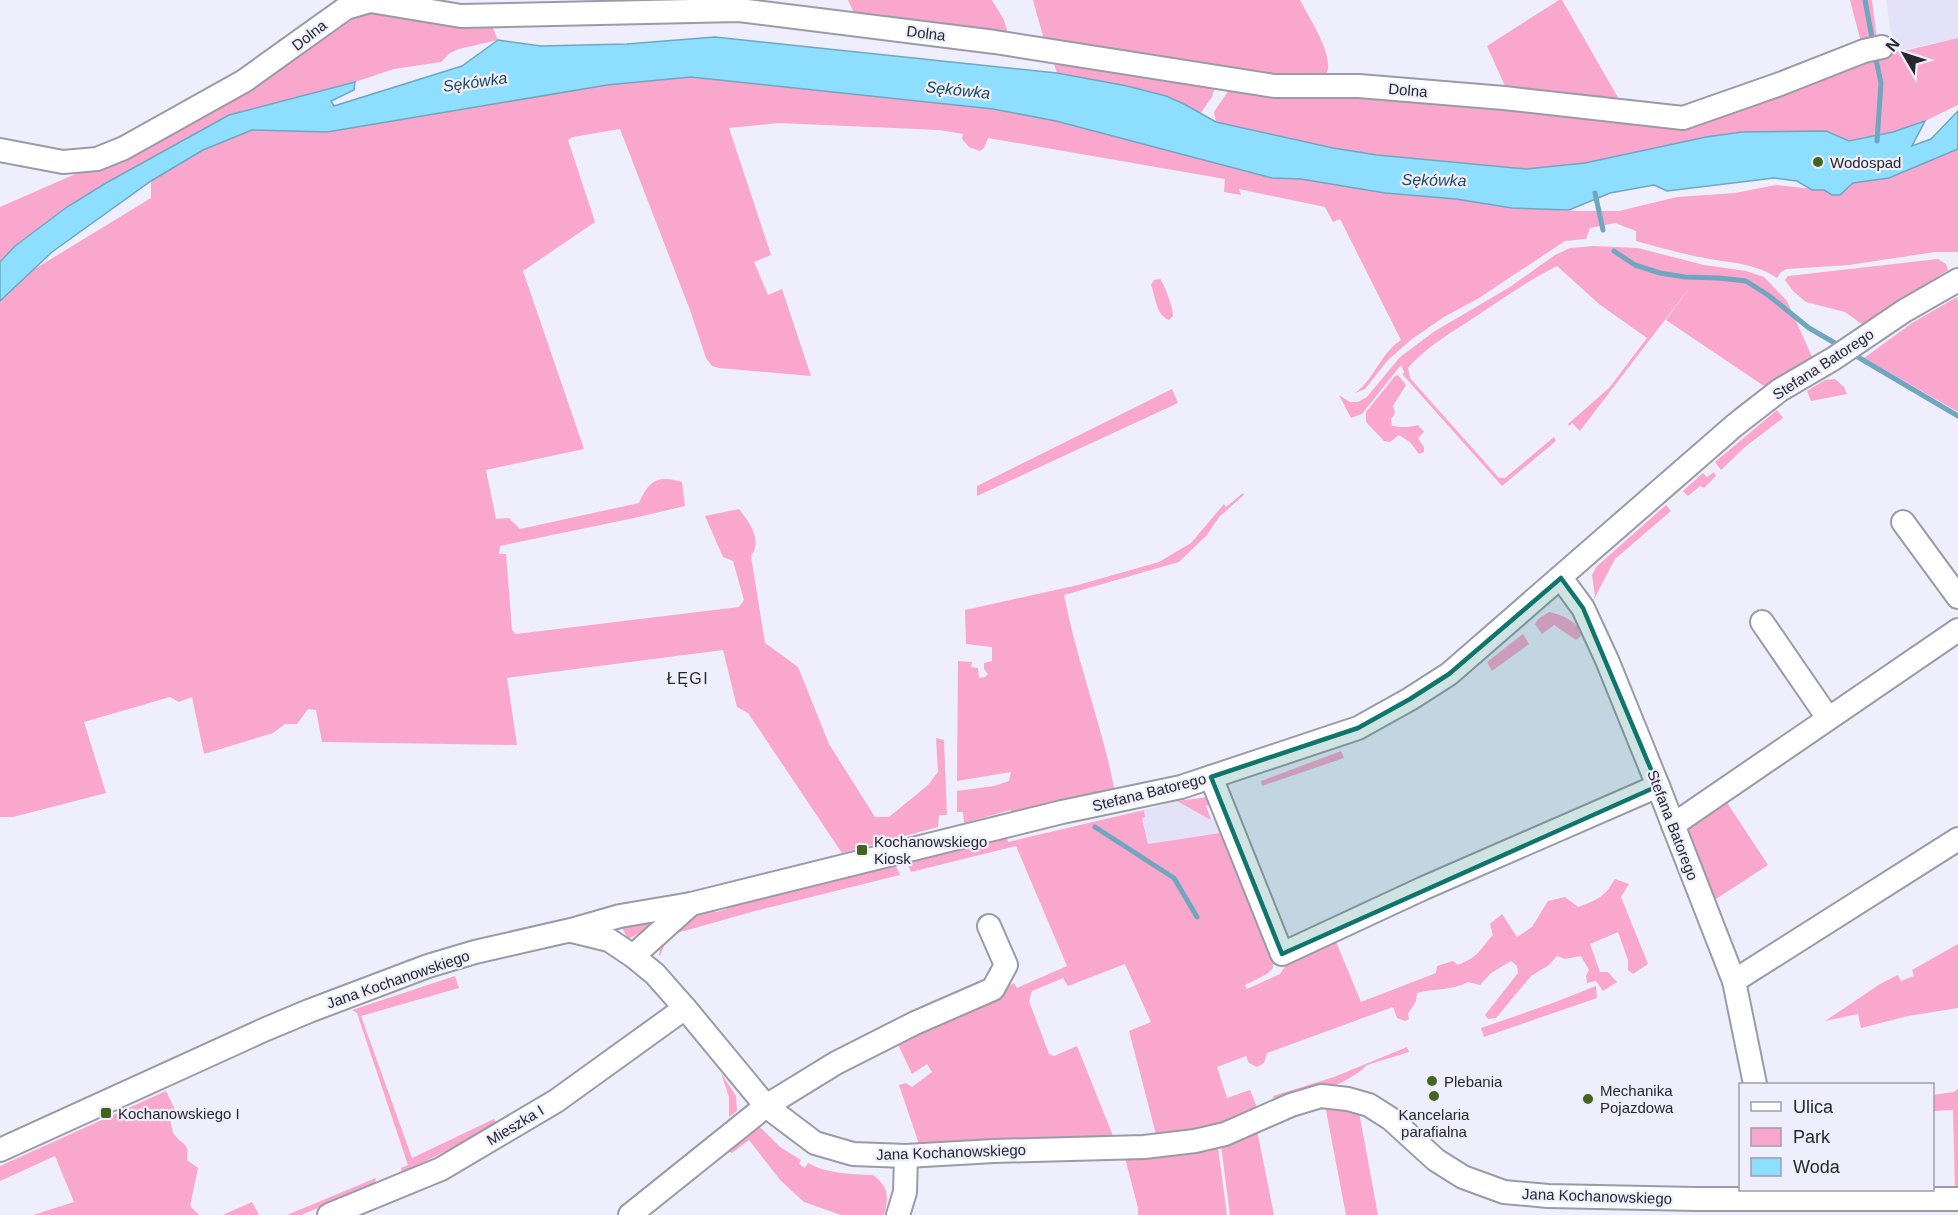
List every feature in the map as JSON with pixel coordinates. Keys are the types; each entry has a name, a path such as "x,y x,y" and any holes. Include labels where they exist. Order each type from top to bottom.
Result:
{"street":[{"name":"Dolna","path":"0,150 63,162 97,159 115,152 244,81 292,48 322,23 351,5 370,1 461,16 740,10 1014,45 1274,86 1359,86 1504,98 1683,118 1864,51 1882,47"},
{"name":"Stefana Batorego","path":"571,930 620,916 691,904 965,835 1180,787 1358,728 1449,674 1735,425 1780,390 1833,359 1904,311 1958,280"},
{"path":"1903,522 1958,597"},
{"name":"Stefana Batorego","path":"1561,578 1583,608 1658,786 1734,981 1755,1083"},
{"path":"1762,622 1828,718"},
{"path":"1673,825 1958,630"},
{"path":"1211,777 1282,954 1424,888 1658,786"},
{"path":"1734,981 1958,839"},
{"name":"Stefana Batorego","path":"626,951 691,904"},
{"path":"620,916 626,951"},
{"path":"630,1215 766,1106 836,1063 915,1023 993,989 1006,965 989,927"},
{"name":"Jana Kochanowskiego","path":"0,1150 317,1007 428,966 571,930 609,940 655,974 766,1106 815,1143 853,1154 906,1156 1144,1147 1195,1142 1225,1134 1291,1105 1321,1096 1348,1099 1370,1105 1391,1119 1436,1160 1463,1177 1504,1192 1548,1196 1763,1201 1958,1199"},
{"name":"Mieszka I","path":"329,1215 441,1169 556,1101 685,1008"},
{"path":"898,1215 904,1192 906,1156"}],"highlighted area":[{"path":"1561,578 1583,608 1658,786 1282,954 1211,777 1358,728 1410,699 1449,674"}],"shaded area":[{"path":"1886,0 1958,0 1958,38 1894,52"},
{"path":"1177,801 1209,819 1215,818 1220,833 1148,844 1142,818 1145,816 1144,810"}],"green space":[{"path":"848,0 992,0 1004,20 1010,41 858,22"},
{"path":"1033,0 1300,0 1324,46 1327,56 1327,72 1321,80 1310,83 1034,44 1043,36"},
{"path":"1562,0 1624,108 1514,96 1505,86 1487,46"},
{"path":"1850,0 1872,0 1877,40 1862,46"},
{"path":"361,9 491,24 498,40 459,49 450,53 441,62 394,69 355,82 229,115 67,207 15,246 0,262 0,207 80,172 117,160"},
{"path":"1958,38 1958,105 1925,121 1893,132 1849,141 1825,131 1706,137 1585,163 1526,169 1377,155 1334,148 1216,122 1214,112 1231,87 1334,93 1682,123 1864,55 1908,50"},
{"path":"1053,61 1215,86 1212,97 1200,114 1184,105 1149,92 1057,73"},
{"path":"691,77 993,109 1056,121 1272,178 1301,179 1385,193 1456,199 1512,208 1619,211 1677,197 1735,193 1776,185 1824,190 1832,195 1848,189 1853,183 1889,178 1958,149 1958,252 1935,252 1849,265 1787,269 1777,278 1751,266 1636,241 1636,231 1615,223 1590,228 1586,239 1565,241 1412,339 1388,360 1365,389 1355,393 1368,380 1388,351 1401,340 1340,219 1333,222 1325,207 1239,189 1241,195 1224,192 1225,179 988,138 984,148 980,151 969,147 962,139 963,134 939,130 779,123 729,128 771,255 754,262 768,295 782,289 811,376 712,366 706,358 690,310 620,129 573,137 568,140 595,222 523,271 584,449 486,470 496,519 509,518 520,529 639,503 651,484 667,479 682,482 685,506 500,546 499,554 506,554 512,630 516,634 739,607 744,600 733,561 723,557 705,516 739,509 750,525 755,538 756,544 751,556 765,643 798,667 829,744 875,817 889,817 928,785 938,772 936,738 944,740 947,815 939,815 938,827 842,853 748,713 737,707 723,650 507,678 517,745 322,742 316,710 308,709 297,724 285,724 273,733 204,754 192,697 179,702 170,697 84,722 106,793 13,817 0,817 0,301 33,270 151,198 151,181 203,150 252,130 327,132 607,85"},
{"path":"1593,246 1638,248 1704,265 1746,271 1764,277 1787,301 1813,359 1737,412 1734,409 1764,386 1666,320 1690,287 1580,431 1572,423 1569,426 1568,424 1609,388 1647,338 1599,304 1557,266 1441,339 1408,368 1410,378 1499,478 1505,478 1554,437 1556,441 1502,486 1403,375 1401,365 1362,414 1351,418 1339,395 1350,402 1358,402 1367,397 1400,357 1435,331 1510,287 1555,255 1570,248"},
{"path":"1938,259 1946,264 1948,270 1863,325 1845,312 1806,302 1793,291 1785,280 1788,276"},
{"path":"1160,279 1172,308 1173,316 1169,320 1161,314 1151,285 1154,280"},
{"path":"1957,297 1958,412 1864,358 1912,323"},
{"path":"1398,375 1406,385 1393,406 1395,413 1391,419 1392,426 1418,425 1424,432 1418,438 1424,447 1424,452 1419,454 1410,442 1399,435 1390,442 1384,441 1366,422 1366,412"},
{"path":"1835,379 1844,387 1847,394 1811,401 1807,391 1825,380"},
{"path":"1172,389 1178,403 977,496 977,486"},
{"path":"1777,410 1783,418 1745,447 1721,470 1715,462"},
{"path":"1714,472 1716,476 1704,488 1700,486 1688,496 1683,491 1703,473 1707,477"},
{"path":"1243,493 1244,495 1219,517 1207,535 1179,562 1064,595 1115,792 1013,816 1011,810 964,823 963,812 957,812 957,791 994,786 1009,781 1011,772 957,781 958,661 972,662 971,667 978,668 979,678 988,674 984,669 984,663 992,661 992,647 966,644 965,610 1078,585 1159,562 1191,543 1224,504 1226,507"},
{"path":"1666,505 1671,511 1615,559 1591,605 1595,596 1592,575 1596,567"},
{"path":"1549,612 1568,619 1583,634 1576,640 1554,625 1542,634 1535,624 1538,619"},
{"path":"1523,634 1529,644 1492,671 1487,662"},
{"path":"1341,751 1344,758 1262,786 1261,781"},
{"path":"1208,797 1211,804 1206,806 1211,819 1177,801"},
{"path":"1724,798 1768,865 1713,901 1731,941 1727,943 1682,827"},
{"path":"1144,810 1145,817 1142,818 1148,844 1220,833 1273,963 1273,968 1267,974 1245,985 1247,989 1280,974 1293,955 1334,937 1361,1002 1436,973 1437,966 1453,961 1458,965 1471,959 1493,935 1490,924 1502,914 1517,937 1532,927 1548,901 1565,897 1578,907 1600,897 1615,879 1629,884 1621,897 1648,964 1633,974 1628,970 1628,960 1618,932 1590,944 1600,972 1608,972 1617,982 1603,991 1596,981 1587,983 1586,976 1589,970 1581,956 1565,959 1557,956 1549,965 1531,976 1496,1018 1488,1019 1485,1015 1518,973 1517,966 1511,961 1491,973 1480,985 1468,982 1456,987 1417,993 1416,1001 1408,1014 1409,1019 1405,1021 1397,1018 1393,1007 1267,1053 1264,1063 1257,1067 1249,1063 1246,1056 1217,1067 1227,1098 1250,1090 1258,1110 1236,1123 1157,1138 1129,1031 1151,1022 1125,964 1068,986 1063,978 1032,991 1029,1001 1049,1054 1054,1056 1077,1046 1115,1141 920,1147 899,1085 906,1083 912,1087 932,1072 927,1064 912,1074 895,1038 1014,983 1017,988 1067,966 1016,846 911,872 906,861 1006,836 1008,842"},
{"path":"895,864 900,875 677,933 664,946 659,955 661,945 686,918"},
{"path":"651,919 653,926 628,939 622,928 623,924"},
{"path":"1958,944 1958,1008 1908,1016 1861,1028 1858,1014 1825,1021 1880,984 1898,975 1901,981 1914,976 1912,970"},
{"path":"455,976 459,988 361,1016 412,1158 494,1119 497,1125 402,1173 401,1168 408,1165 357,1013 352,1010"},
{"path":"1596,986 1597,998 1484,1037 1481,1028"},
{"path":"1407,1047 1409,1052 1367,1065 1358,1073 1336,1085 1275,1104 1273,1096 1334,1077"},
{"path":"721,1073 736,1096 737,1111 729,1117 729,1097"},
{"path":"1958,1089 1958,1192 1955,1192 1953,1110 1934,1111 1934,1095 1954,1092"},
{"path":"166,1091 177,1114 170,1119 173,1133 185,1144 187,1160 198,1168 190,1206 199,1215 33,1215 74,1202 55,1156 0,1181 0,1166"},
{"path":"1325,1105 1359,1112 1378,1215 1346,1215"},
{"path":"755,1122 780,1147 801,1160 799,1164 805,1168 808,1163 831,1171 873,1175 885,1188 887,1203 884,1215 841,1215 804,1202 781,1181 749,1140 732,1153 720,1148"},
{"path":"1257,1130 1274,1215 1230,1215 1221,1145"},
{"path":"1218,1147 1227,1215 1138,1215 1124,1154 1207,1152"},
{"path":"376,1178 375,1184 301,1215 287,1215"},
{"path":"252,1202 259,1215 223,1215"}],"water":[{"name":"Sękówka","path":"715,37 1057,73 1166,96 1216,122 1333,148 1377,155 1526,169 1585,163 1706,137 1742,132 1826,131 1849,141 1893,132 1925,121 1912,146 1931,139 1958,111 1958,149 1889,178 1853,183 1840,195 1832,195 1824,190 1812,190 1797,181 1774,178 1667,191 1654,185 1610,193 1569,210 1512,208 1456,199 1385,193 1301,179 1272,178 1056,121 993,109 691,77 607,85 327,132 252,130 203,150 151,181 52,252 0,301 0,262 15,246 67,207 106,183 229,115 355,82 354,90 331,101 334,106 462,66 498,40 541,46 627,44"}],"waterway":[{"path":"1865,0 1873,43"},
{"path":"1875,55 1881,83 1877,141"},
{"path":"1595,193 1603,230"},
{"path":"1614,251 1635,265 1660,273 1746,281 1768,295 1809,328 1840,346"},
{"path":"1851,353 1958,416"},
{"path":"1095,827 1174,878 1197,917"}],"place":[{"name":"Wodospad","path":"1818,162"},
{"name":"Kochanowskiego Kiosk","path":"862,850"},
{"name":"Plebania","path":"1432,1081"},
{"name":"Kancelaria parafialna","path":"1434,1096"},
{"name":"Mechanika Pojazdowa","path":"1588,1099"},
{"name":"Kochanowskiego I","path":"106,1113"}],"district":[{"name":"ŁĘGI","path":"688,678"}]}
